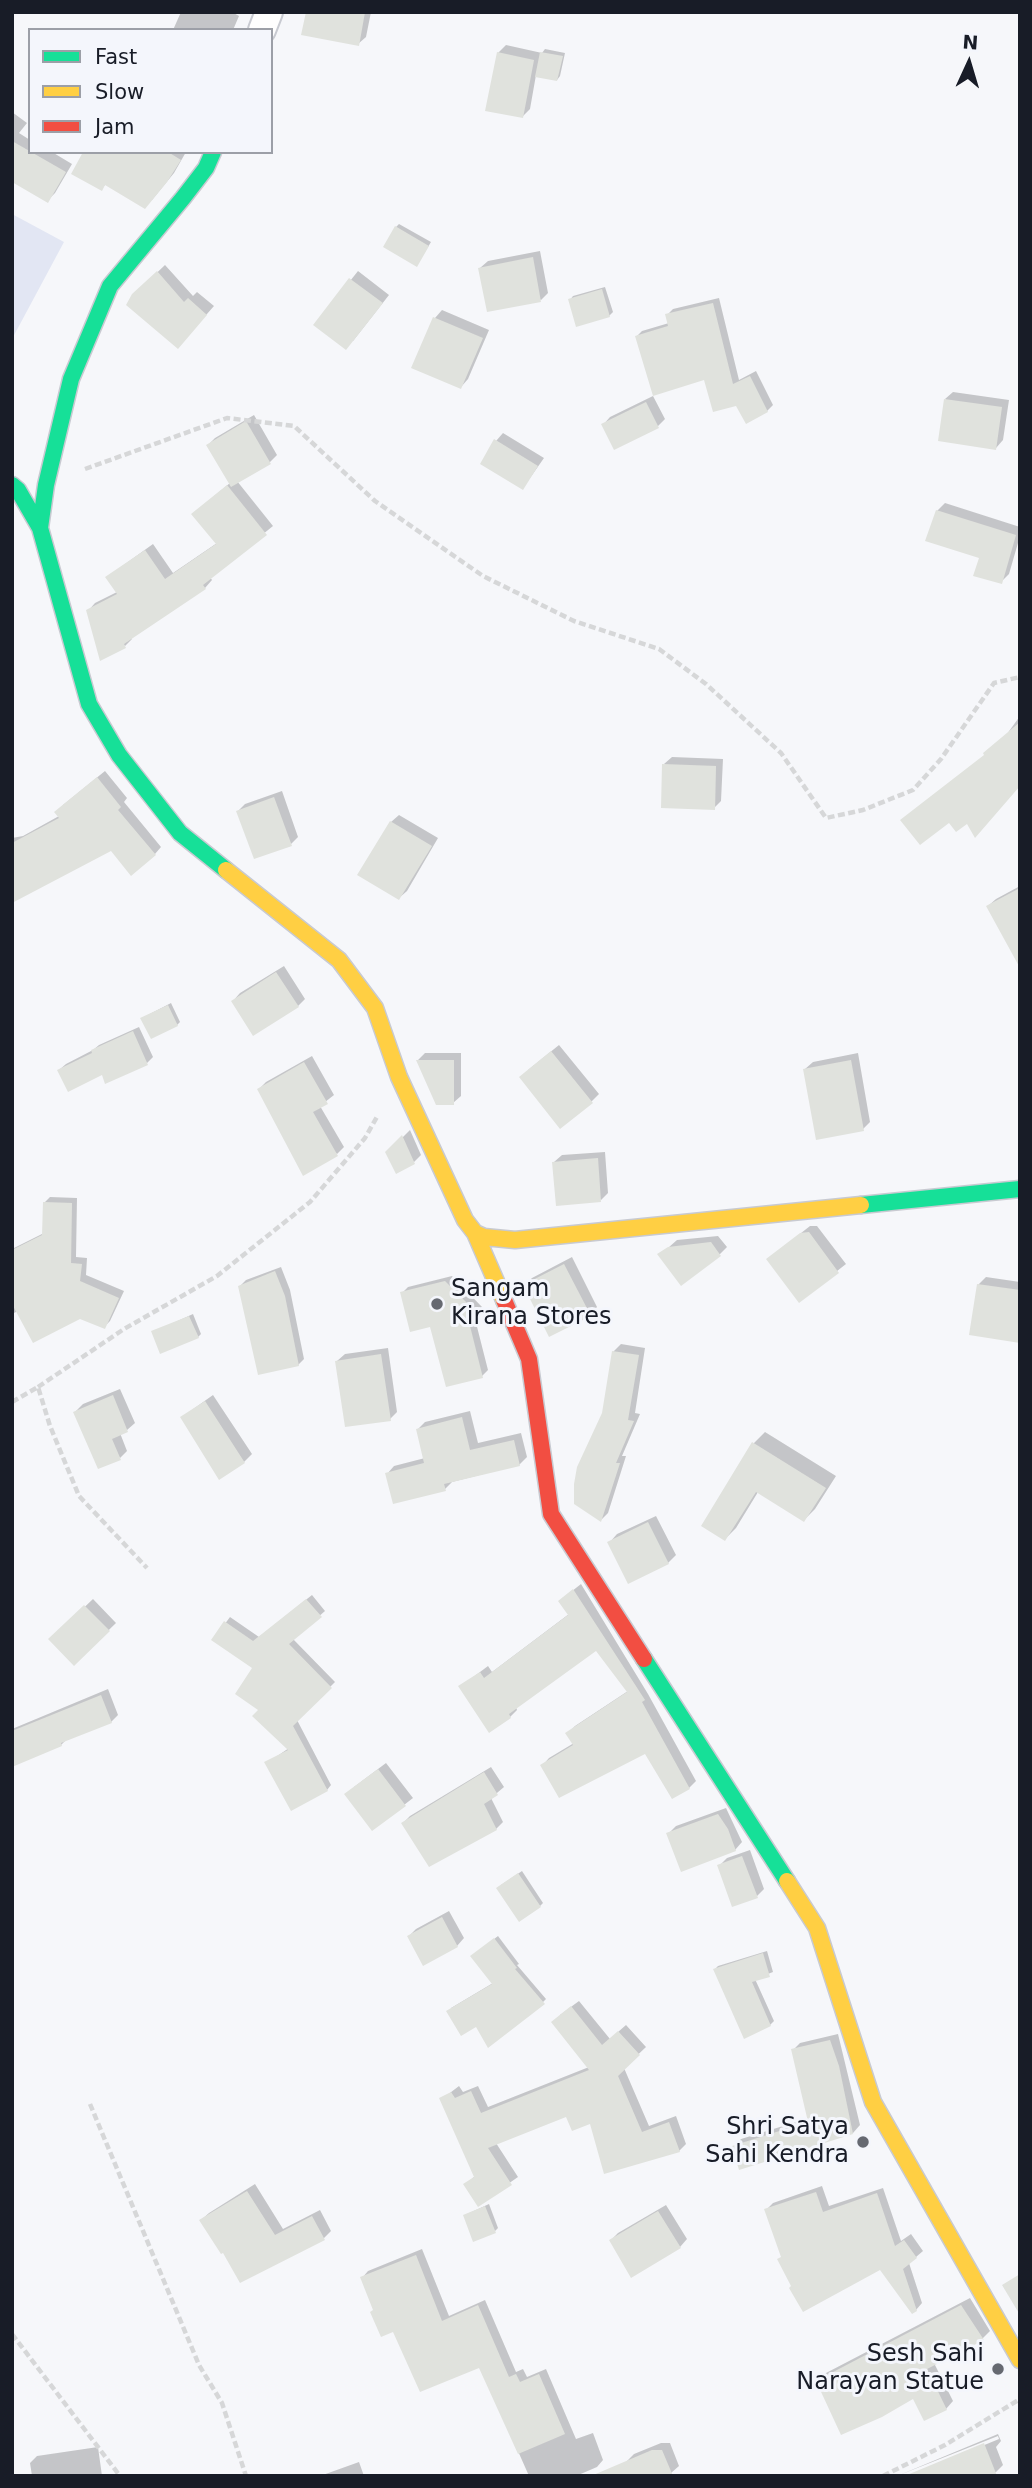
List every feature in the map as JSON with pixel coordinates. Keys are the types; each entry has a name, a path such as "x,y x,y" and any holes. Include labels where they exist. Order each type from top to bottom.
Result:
{"street":[{"path":"40,528 46,485 71,379 110,286 206,168 212,154"},
{"path":"12,485 18,490 40,528 89,704 120,755 180,833 340,960 375,1008 399,1077 465,1220 475,1233 529,1359 551,1514 817,1928 873,2102 1020,2360"},
{"path":"475,1233 484,1237 514,1240 1020,1189"}],"path":[{"path":"46,485 227,418 294,426 375,501 483,576 574,621 659,649 706,684 781,753 826,818 863,810 913,790 941,759 994,683 1020,677"},
{"path":"12,1402 124,1329 217,1276 310,1202 365,1138 399,1077"},
{"path":"38,1387 50,1426 79,1496 147,1568"},
{"path":"90,2104 199,2365 222,2403 246,2476"},
{"path":"12,2334 120,2476"},
{"path":"883,2476 945,2445 1020,2399"}],"shaded area":[{"path":"12,214 64,242 12,339"}],"building":[{"path":"306,12 365,12 359,46 301,35"},
{"path":"497,52 534,60 523,118 485,111"},
{"path":"540,52 563,56 557,81 535,77"},
{"path":"12,141 28,150 28,154 35,154 66,172 48,203 12,182"},
{"path":"82,154 171,154 181,160 145,209 105,185 102,191 71,174"},
{"path":"395,226 429,246 417,267 383,247"},
{"path":"533,257 541,302 487,312 478,268"},
{"path":"157,271 184,302 188,298 207,315 178,349 126,305 132,294"},
{"path":"349,278 383,303 346,350 313,325"},
{"path":"602,289 610,317 576,327 568,299"},
{"path":"713,303 733,384 750,376 768,412 746,424 736,406 713,412 704,380 653,396 635,336 668,326 665,314"},
{"path":"433,317 483,338 461,389 411,368"},
{"path":"944,399 1002,407 996,450 938,441"},
{"path":"646,402 659,428 614,450 601,424"},
{"path":"246,421 271,464 231,487 206,445"},
{"path":"494,439 538,466 523,490 480,464"},
{"path":"227,485 267,535 203,585 206,589 124,644 126,648 100,661 86,610 117,594 105,577 145,550 165,579 216,544 191,514"},
{"path":"936,510 1016,535 1002,584 973,576 979,558 925,541"},
{"path":"1020,722 1020,786 975,838 967,824 956,832 949,823 920,845 900,820 984,755 983,753"},
{"path":"662,764 716,766 715,810 661,808"},
{"path":"97,777 121,807 118,810 156,855 131,876 111,851 12,903 12,843 59,818 54,812"},
{"path":"274,797 292,846 254,859 236,811"},
{"path":"390,821 432,846 399,900 357,875"},
{"path":"1020,888 1020,968 986,906"},
{"path":"276,972 299,1007 253,1036 231,1001"},
{"path":"168,1005 178,1026 151,1039 140,1018"},
{"path":"133,1031 148,1065 105,1084 102,1075 68,1092 57,1070 92,1053 91,1050"},
{"path":"551,1051 593,1103 560,1129 519,1077"},
{"path":"416,1060 454,1060 454,1105 436,1105"},
{"path":"851,1060 864,1131 816,1140 803,1069"},
{"path":"304,1062 328,1104 313,1112 338,1156 303,1176 257,1089"},
{"path":"402,1135 415,1164 396,1174 385,1152"},
{"path":"598,1158 601,1202 556,1206 552,1162"},
{"path":"43,1202 72,1203 71,1263 82,1264 80,1281 119,1298 105,1329 80,1319 33,1343 12,1304 12,1250 42,1235"},
{"path":"809,1232 839,1273 799,1303 766,1259 800,1233"},
{"path":"711,1242 721,1256 681,1286 657,1254 668,1247"},
{"path":"564,1264 591,1316 549,1337 523,1285"},
{"path":"275,1271 285,1296 299,1366 258,1375 238,1286"},
{"path":"445,1281 479,1315 468,1318 483,1378 446,1387 430,1327 410,1332 400,1292"},
{"path":"977,1284 1020,1290 1020,1343 969,1335"},
{"path":"189,1316 199,1338 160,1354 151,1331"},
{"path":"612,1351 639,1355 628,1420 634,1421 616,1463 620,1463 601,1522 574,1504 574,1484 577,1467 602,1413"},
{"path":"381,1354 391,1421 345,1427 335,1361"},
{"path":"113,1395 128,1432 112,1439 121,1460 98,1469 73,1412"},
{"path":"205,1401 245,1463 219,1480 180,1417"},
{"path":"462,1417 470,1450 514,1440 520,1466 444,1484 446,1491 393,1504 385,1473 424,1463 416,1429"},
{"path":"752,1442 826,1488 804,1522 756,1492 725,1541 701,1526"},
{"path":"648,1522 669,1564 628,1584 607,1542"},
{"path":"573,1589 645,1700 642,1702 690,1789 672,1799 645,1754 559,1798 540,1765 573,1745 565,1733 627,1692 596,1651 509,1714 511,1718 489,1733 458,1686 480,1672 484,1678 568,1615 558,1601"},
{"path":"306,1599 322,1617 289,1644 332,1688 293,1726 328,1791 291,1811 264,1762 288,1750 252,1716 258,1710 235,1694 252,1668 211,1640 224,1621 253,1641"},
{"path":"84,1605 110,1631 74,1666 48,1639"},
{"path":"101,1695 112,1723 61,1743 62,1746 12,1767 12,1731"},
{"path":"378,1769 406,1806 372,1831 344,1794"},
{"path":"484,1772 498,1795 484,1804 497,1830 429,1867 401,1823"},
{"path":"718,1814 728,1829 736,1851 681,1872 666,1833"},
{"path":"742,1856 758,1898 732,1907 717,1865"},
{"path":"518,1873 541,1907 519,1922 496,1888"},
{"path":"442,1917 458,1947 423,1966 407,1936"},
{"path":"494,1938 517,1968 515,1969 545,2004 488,2048 476,2027 461,2036 446,2011 492,1984 470,1956"},
{"path":"763,1953 770,1977 752,1982 771,2026 744,2039 713,1969"},
{"path":"571,2006 602,2045 618,2031 640,2055 618,2076 642,2132 669,2122 680,2152 604,2174 590,2124 572,2131 566,2117 488,2148 512,2185 478,2207 463,2184 474,2177 439,2098 451,2092 455,2098 471,2091 481,2113 589,2070 551,2022"},
{"path":"830,2040 839,2066 853,2134 739,2170 732,2146 808,2122 791,2049"},
{"path":"247,2191 275,2235 312,2216 325,2240 240,2283 223,2253 221,2254 199,2220"},
{"path":"816,2192 823,2212 877,2193 895,2246 904,2240 917,2258 903,2269 917,2311 912,2314 880,2270 803,2312 777,2259 781,2257 764,2209"},
{"path":"485,2206 496,2233 473,2242 463,2215"},
{"path":"658,2211 681,2248 631,2278 609,2240"},
{"path":"416,2255 442,2321 478,2305 509,2377 516,2374 520,2382 539,2374 565,2434 518,2454 479,2368 420,2392 393,2332 381,2337 370,2312 373,2310 360,2277"},
{"path":"1020,2274 1020,2315 1002,2285"},
{"path":"961,2305 984,2340 927,2369 947,2410 924,2421 913,2399 882,2417 841,2435 816,2381"},
{"path":"984,2443 997,2476 907,2476 907,2475"},
{"path":"652,2450 662,2450 673,2476 591,2476"}],"traffic: fast":[{"path":"40,528 46,485 71,379 110,286 183,198 206,168 212,154"},
{"path":"12,485 18,490 40,528 89,704 119,755 180,833 226,870"},
{"path":"861,1205 1020,1189"},
{"path":"644,1659 787,1881"}],"traffic: slow":[{"path":"226,870 339,960 375,1008 399,1077 465,1220 475,1233 504,1300"},
{"path":"475,1233 484,1237 515,1240 861,1205"},
{"path":"787,1881 817,1928 873,2102 1020,2360"}],"traffic: jam":[{"path":"504,1300 529,1359 551,1514 644,1659"}],"place":[{"name":"Sangam Kirana Stores","path":"437,1304"},
{"name":"Shri Satya Sahi Kendra","path":"863,2142"},
{"name":"Sesh Sahi Narayan Statue","path":"998,2369"}]}
